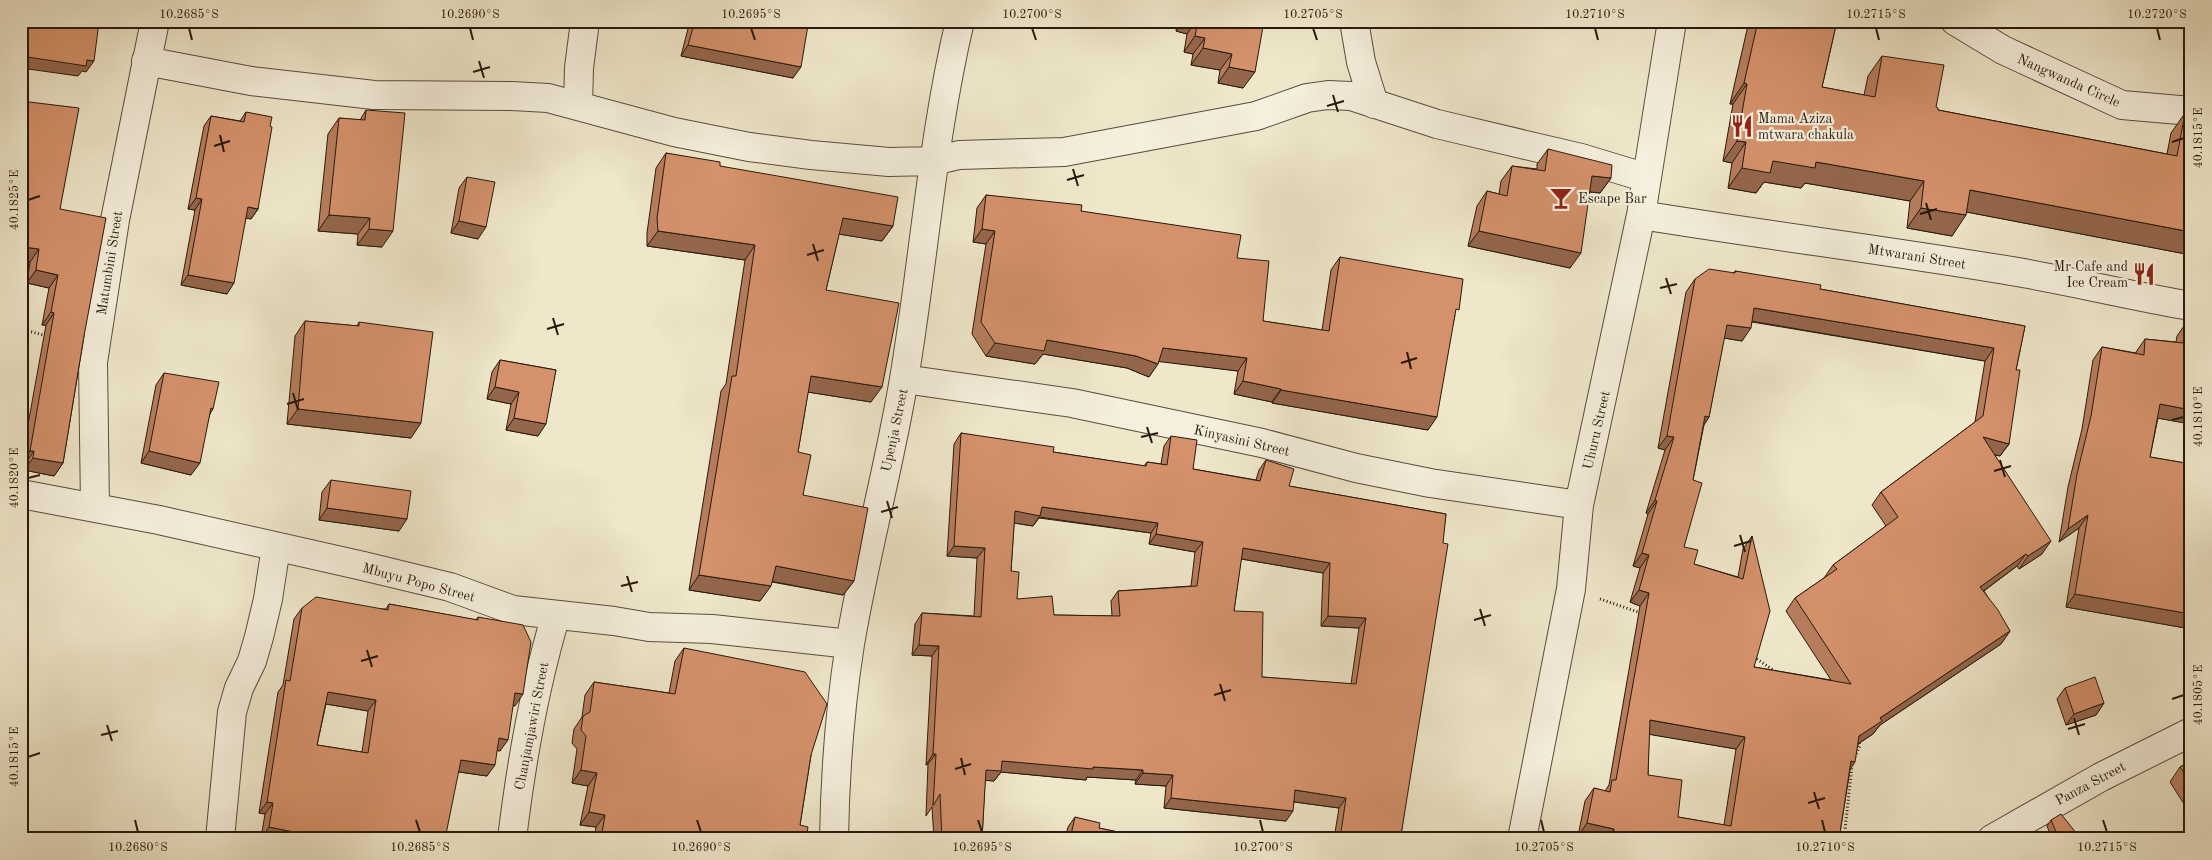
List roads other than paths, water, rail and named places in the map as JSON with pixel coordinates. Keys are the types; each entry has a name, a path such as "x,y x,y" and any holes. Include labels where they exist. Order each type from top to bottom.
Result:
{"street":[{"name":"Matumbini Street","path":"95,508 93,362 115,220 155,21"},
{"path":"578,106 579,68 585,21"},
{"name":"Upenja Street","path":"834,839 835,780 850,644 904,379 934,161 952,54 960,21"},
{"path":"1354,21 1361,62 1374,104"},
{"name":"Uhuru Street","path":"1522,839 1570,589 1579,505 1641,215 1672,21"},
{"name":"Nangwanda Circle","path":"1955,21 2003,50 2122,105 2191,111"},
{"path":"146,61 251,81 374,95 548,98 674,132 749,147 889,162 934,161 959,156 1030,154 1091,148 1256,116 1293,102 1328,95 1350,96 1437,124 1581,158 1647,178"},
{"name":"Mtwarani Street","path":"1641,215 1996,268 2191,306"},
{"name":"Kinyasini Street","path":"904,379 1072,403 1262,443 1356,468 1430,483 1579,505"},
{"name":"Mbuyu Popo Street","path":"21,494 160,520 450,588 513,610 614,621 649,627 712,629 850,644"},
{"path":"220,839 232,712 239,688 252,661 259,637 268,598 276,547"},
{"name":"Chanjamjawiri Street","path":"512,839 519,780 545,652 556,615"},
{"name":"Panza Street","path":"1992,839 2101,776 2191,732"}],"place":[{"name":"Mama Aziza mtwara chakula","path":"1742,126"},
{"name":"Escape Bar","path":"1561,198"},
{"name":"Mr Cafe and Ice Cream","path":"2144,274"}]}
